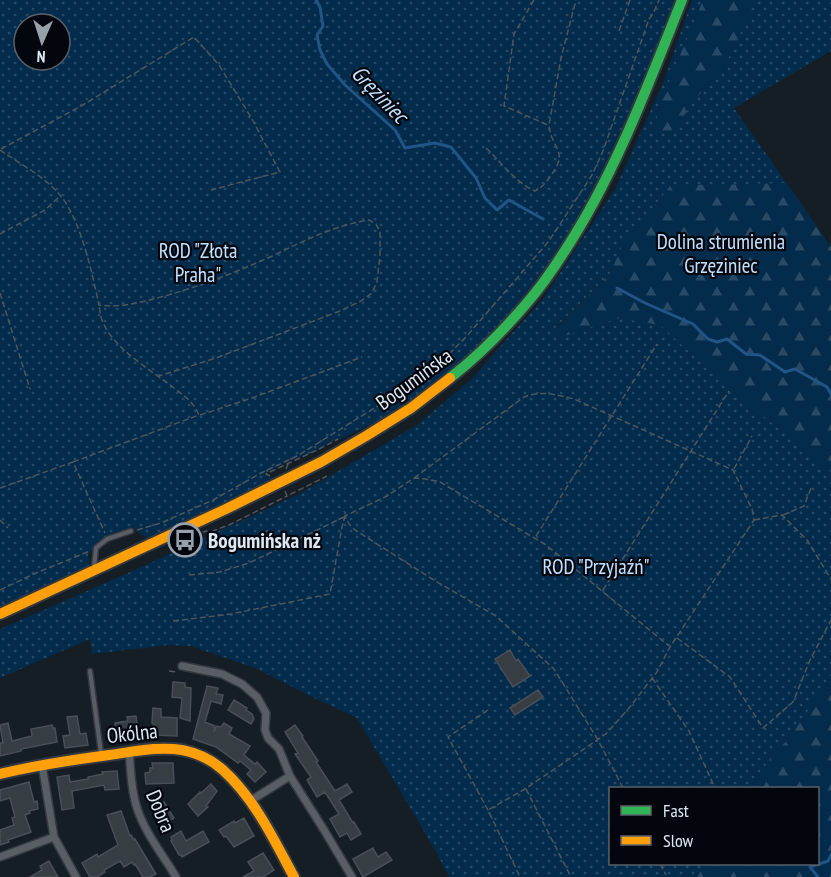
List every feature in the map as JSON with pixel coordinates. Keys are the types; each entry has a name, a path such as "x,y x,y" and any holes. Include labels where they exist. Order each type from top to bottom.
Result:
{"street":[{"name":"Bogumińska","path":"0,614 244,501 319,462 406,410 475,358 528,302 554,267 588,213 632,126 682,0"},
{"path":"182,666 222,674 236,680 252,692 261,703 266,713 265,729 268,738 279,749 290,776 352,877"},
{"name":"Okólna","path":"0,774 42,765 129,753 173,749 198,754 212,761 239,786 294,877"},
{"name":"Dobra","path":"129,753 138,810 176,877"},
{"path":"42,765 54,837 76,877"},
{"path":"250,801 290,776"},
{"path":"0,857 54,837"}],"lane":[{"path":"93,571 96,548 107,539 131,531"},
{"path":"90,671 102,756"}],"path":[{"path":"534,0 514,34 504,106 549,125"},
{"path":"486,148 508,172 536,191 542,188 559,164 558,150 549,133 549,125 561,58 576,0"},
{"path":"620,31 630,0"},
{"path":"131,531 161,523 213,500 261,472 297,456 381,404 438,365 466,337 549,241 592,175 603,151 649,19 659,0"},
{"path":"199,415 195,405 138,361 110,334 102,321 73,216 60,196 45,180 0,150 83,105 194,36 219,65 252,119 280,172 211,190"},
{"path":"0,234 45,210 60,196"},
{"path":"99,305 128,305 173,294 270,257 315,235 341,226 369,220 376,224 380,232 377,282 372,293 361,301 216,358 159,376"},
{"path":"0,293 30,389"},
{"path":"535,538 657,344"},
{"path":"0,488 362,357"},
{"path":"602,590 729,391"},
{"path":"189,575 220,572 249,563 387,496 532,393 552,394 574,399 733,470 752,509 754,520 652,678 606,734 525,789 488,810"},
{"path":"733,470 752,436"},
{"path":"275,478 266,474 314,453 338,439"},
{"path":"73,462 103,528"},
{"path":"283,474 289,462"},
{"path":"178,543 206,531 210,532 229,525 327,476"},
{"path":"414,478 440,482 546,545 670,647"},
{"path":"284,488 287,496"},
{"path":"754,520 782,515 804,506 811,488"},
{"path":"344,511 349,524 355,530 496,616 554,669 598,740 622,787"},
{"path":"782,515 807,540 831,579"},
{"path":"172,621 231,614 330,594 345,516"},
{"path":"0,520 8,528"},
{"path":"0,590 96,548"},
{"path":"676,638 730,677 763,728 793,702 810,660 831,620"},
{"path":"652,678 689,731 714,787"},
{"path":"488,710 448,737 488,810 520,877"},
{"path":"525,789 571,877"},
{"path":"661,865 666,875"}],"green space":[{"name":"ROD \"Złota Praha\"","path":"0,0 676,0 616,150 579,220 561,249 520,303 473,353 447,375 395,412 338,441 337,438 314,452 291,460 264,474 277,480 150,540 133,528 103,541 88,554 90,567 0,608"},
{"name":"ROD \"Przyjaźń\"","path":"692,0 831,0 831,51 734,108 831,247 831,877 449,877 357,718 255,668 191,646 168,645 92,654 90,639 0,678 0,629 299,494 417,425 473,378 543,299 615,189 663,83","holes":["626,242 592,327 555,328 609,275"]},
{"path":"703,0 752,0 750,14 724,67 697,97 674,130 653,134 660,103"},
{"name":"Dolina strumienia Grzęziniec","path":"787,183 831,247 831,467 827,469 721,381 660,325 619,318 556,339 555,329 609,275 622,246 672,184"},
{"path":"831,679 831,877 690,877 704,865 819,865 819,787 750,787 793,733"}],"building":[{"path":"510,650 516,661 518,659 530,676 513,687 495,659"},
{"path":"173,682 185,683 185,687 191,688 190,721 180,718 182,698 172,697"},
{"path":"207,686 218,688 216,694 223,695 221,704 211,701 205,722 215,726 214,732 217,726 221,727 224,723 232,728 229,734 250,746 244,755 255,764 257,762 266,772 255,782 247,774 251,770 240,761 238,763 216,747 193,739"},
{"path":"538,690 543,697 515,715 510,708"},
{"path":"234,700 252,714 254,719 251,724 228,710"},
{"path":"153,708 161,709 161,717 177,718 177,736 154,735"},
{"path":"77,716 80,734 86,733 88,745 65,748 63,736 70,735 67,717"},
{"path":"136,716 137,738 117,741 115,723 128,721 127,717"},
{"path":"8,723 12,741 32,736 31,729 52,725 55,728 57,742 0,756 0,743 3,743 0,725"},
{"path":"295,725 335,791 347,784 352,792 339,800 361,834 351,840 347,833 340,837 330,819 339,814 325,792 317,797 307,780 311,777 295,754 298,753 285,732"},
{"path":"152,763 173,763 174,783 146,784 145,773 150,772 150,768 153,768"},
{"path":"117,771 119,789 105,790 104,785 72,791 74,808 62,810 57,777 69,775 70,782 88,779 88,777 103,774 102,772"},
{"path":"29,782 38,809 29,811 30,813 25,815 31,832 0,845 0,830 14,825 12,818 15,817 10,798 0,801 0,790"},
{"path":"211,784 217,791 206,806 208,807 198,816 188,804"},
{"path":"164,802 174,818 162,825 153,808"},
{"path":"121,811 130,836 135,839 156,874 143,877 135,864 132,862 124,867 120,861 97,877 90,877 82,863 118,845 107,815"},
{"path":"244,818 254,836 234,847 219,830"},
{"path":"181,831 186,841 203,831 209,842 182,857 171,841 171,837"},
{"path":"373,848 378,857 386,852 392,860 363,877 353,859"},
{"path":"263,853 274,870 263,877 243,877 254,871 248,862"},
{"path":"49,861 58,877 30,877 42,870 40,866"}],"waterway":[{"name":"Gręziniec","path":"316,0 320,7 323,26 317,35 320,50 327,64 345,85 395,130 405,148 435,143 451,147 476,178 485,198 497,210 509,200 543,219"},
{"name":"Gręziniec","path":"617,288 693,324 708,339 717,342 727,339 746,354 760,355 785,372 795,369 827,387 831,394"},
{"name":"Gręziniec","path":"819,864 828,861 831,855"},
{"name":"Gręziniec","path":"816,865 810,867 818,877"}],"traffic: fast":[{"path":"450,378 480,352 517,314 542,284 584,220 616,159 682,0"}],"traffic: slow":[{"path":"0,614 226,509 321,462 411,408 450,378"},
{"path":"0,774 54,763 146,750 173,749 193,753 219,766 245,794 263,820 294,877"}],"place":[{"name":"Bogumińska nż","path":"185,540"}]}
